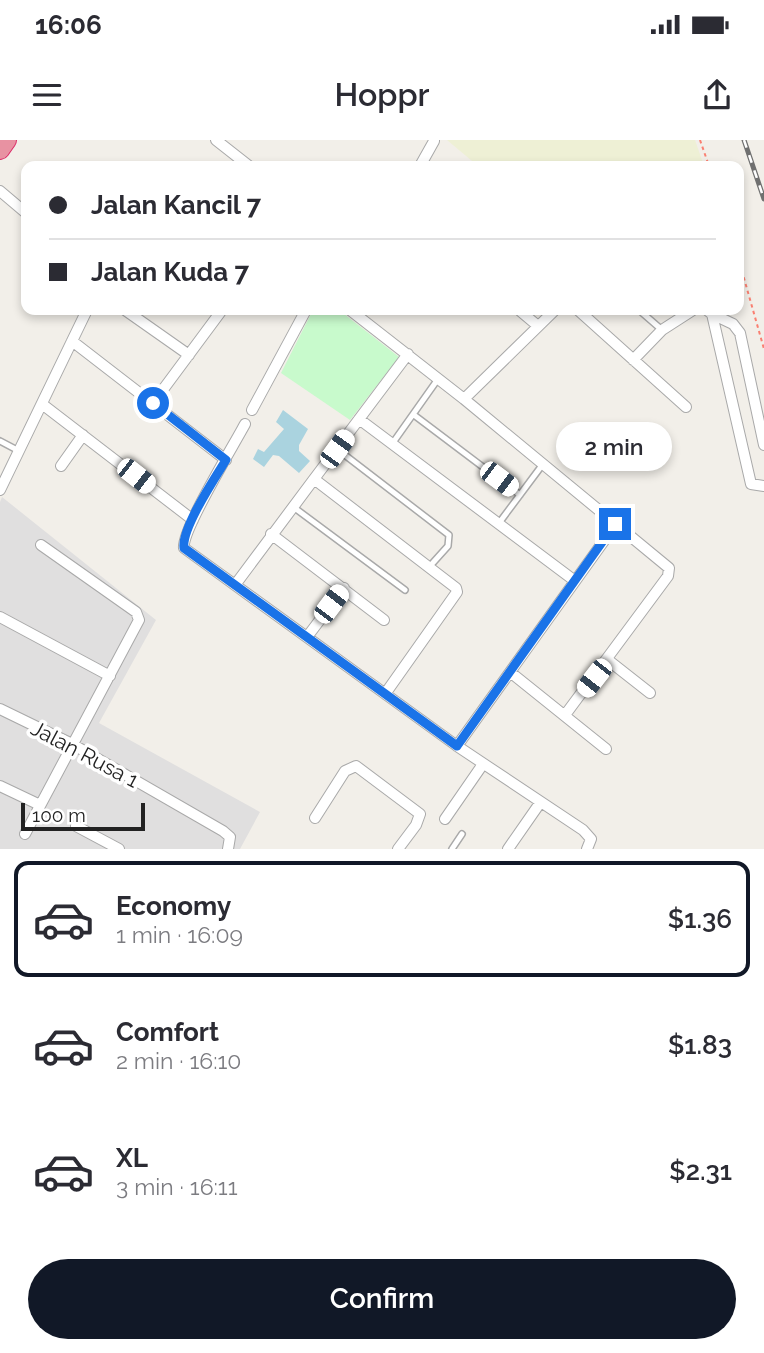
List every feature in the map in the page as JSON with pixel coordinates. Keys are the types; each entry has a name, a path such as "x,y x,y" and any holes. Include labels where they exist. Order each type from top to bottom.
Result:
{"highway":[{"path":"0,150 7,140"}],"street":[{"path":"216,140 243,161"},
{"path":"423,161 434,141"},
{"path":"0,191 21,209"},
{"path":"0,490 85,315"},
{"path":"132,315 189,355"},
{"path":"153,403 218,315"},
{"path":"252,410 303,315"},
{"path":"357,315 464,399 669,568 668,576 565,715"},
{"path":"525,315 538,326"},
{"path":"464,399 550,315"},
{"path":"584,315 685,407"},
{"path":"633,360 662,330 685,315"},
{"path":"711,315 751,484 764,486"},
{"path":"716,315 733,324 740,333 764,445"},
{"path":"72,341 226,460"},
{"path":"235,585 408,354"},
{"path":"42,404 192,520"},
{"path":"359,419 575,581"},
{"path":"245,424 192,520 183,543 184,548 457,746 583,830 589,844"},
{"path":"61,466 83,435"},
{"path":"314,479 456,588 456,597 385,694"},
{"path":"457,746 615,524"},
{"path":"271,534 384,620"},
{"path":"25,834 137,625 138,616 41,545"},
{"path":"307,637 344,588"},
{"path":"0,617 110,676"},
{"path":"608,660 650,693"},
{"path":"510,672 606,749"},
{"name":"Jalan Rusa 1","path":"0,709 72,744 223,831 230,837 229,849"},
{"path":"445,819 483,764"},
{"path":"315,818 345,771 356,766 419,814 416,825 398,849"},
{"path":"0,786 40,804"},
{"path":"508,849 540,803"},
{"path":"76,826 118,849"}],"lane":[{"path":"645,315 662,330"},
{"path":"392,444 438,379"},
{"path":"414,415 520,495"},
{"path":"0,441 19,451"},
{"path":"337,449 449,535 451,539 448,546 430,566"},
{"path":"499,523 543,464"},
{"path":"292,506 404,590"},
{"path":"452,849 462,834"}],"path":[{"path":"700,140 707,161"},
{"path":"744,278 764,349"}],"shaded area":[{"path":"2,497 156,620 99,723 260,812 240,849 0,849"}],"green space":[{"path":"447,140 695,140 702,161 472,161"},
{"path":"310,315 345,315 399,357 350,420 281,373"}],"water":[{"path":"283,410 308,429 299,445 299,451 310,461 299,473 279,456 273,455 264,467 253,459 258,449 264,452 284,429 276,422"}],"railway":[{"path":"744,140 764,199"}],"route":[{"path":"153,403 226,460 192,520 183,543 184,548 457,746 615,524"}]}
